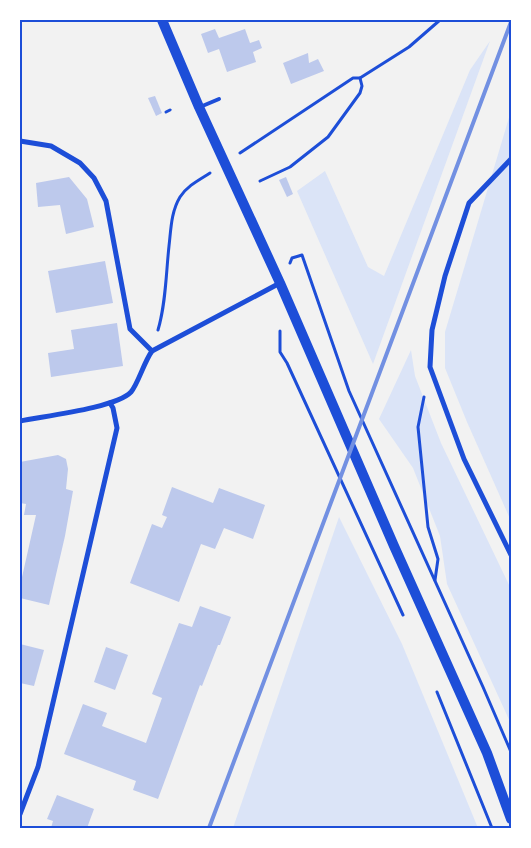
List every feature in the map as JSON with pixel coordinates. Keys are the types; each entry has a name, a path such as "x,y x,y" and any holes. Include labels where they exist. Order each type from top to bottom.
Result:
{"main road":[{"path":"162,20 487,753 511,819"}],"street":[{"path":"20,142 51,146 80,164 94,178 106,201 130,329 152,351"},
{"path":"511,159 469,203 442,285 432,330 430,367 464,459 511,555"},
{"path":"20,421 110,403 126,396 133,390 145,361 152,351 280,283"},
{"path":"20,814 38,767 117,428 113,408 110,403"}],"lane":[{"path":"199,107 219,99"}],"path":[{"path":"278,128 353,78 360,78 410,47 440,20"},
{"path":"260,181 290,167 328,137 360,93 362,86 360,78"},
{"path":"166,112 170,110"},
{"path":"162,317 170,236"},
{"path":"302,255 349,391 511,752"},
{"path":"280,352 291,372 405,620"},
{"path":"430,367 418,427 428,527 438,559 435,580"},
{"path":"436,689 492,828"}],"shaded area":[{"path":"490,41 373,364 297,191 325,171 368,267 384,276 470,70"},
{"path":"511,111 511,521 445,368 445,332"},
{"path":"411,350 415,376 441,443 511,589 511,724 447,584 440,536 413,468 379,419"},
{"path":"339,517 402,644 478,828 233,828"}],"building":[{"path":"215,29 219,38 245,29 250,43 259,40 262,48 253,52 256,62 227,72 219,49 208,53 201,34"},
{"path":"308,53 309,63 318,59 324,71 291,84 283,63"},
{"path":"155,96 162,113 156,116 148,98"},
{"path":"69,177 87,199 94,227 66,234 60,205 38,207 36,183"},
{"path":"286,177 293,194 287,197 279,180"},
{"path":"105,261 113,303 56,313 48,271"},
{"path":"117,323 123,366 51,377 48,353 74,349 71,330"},
{"path":"58,455 66,459 68,469 66,489 73,491 49,605 20,598 20,586 36,515 24,515 26,504 20,503 20,462"},
{"path":"172,487 213,503 219,488 265,505 253,539 224,528 215,549 201,544 179,602 130,583 152,524 162,528 167,517 162,515"},
{"path":"200,606 231,617 202,686 200,685 158,799 133,790 136,781 64,754 83,704 107,713 102,726 146,743 162,698 152,694 179,623 192,627"},
{"path":"20,644 44,650 34,686 20,683"},
{"path":"106,647 128,655 115,690 94,682"},
{"path":"57,795 94,809 87,828 51,828 53,821 47,819"}],"railway":[{"path":"209,828 511,22"}]}
